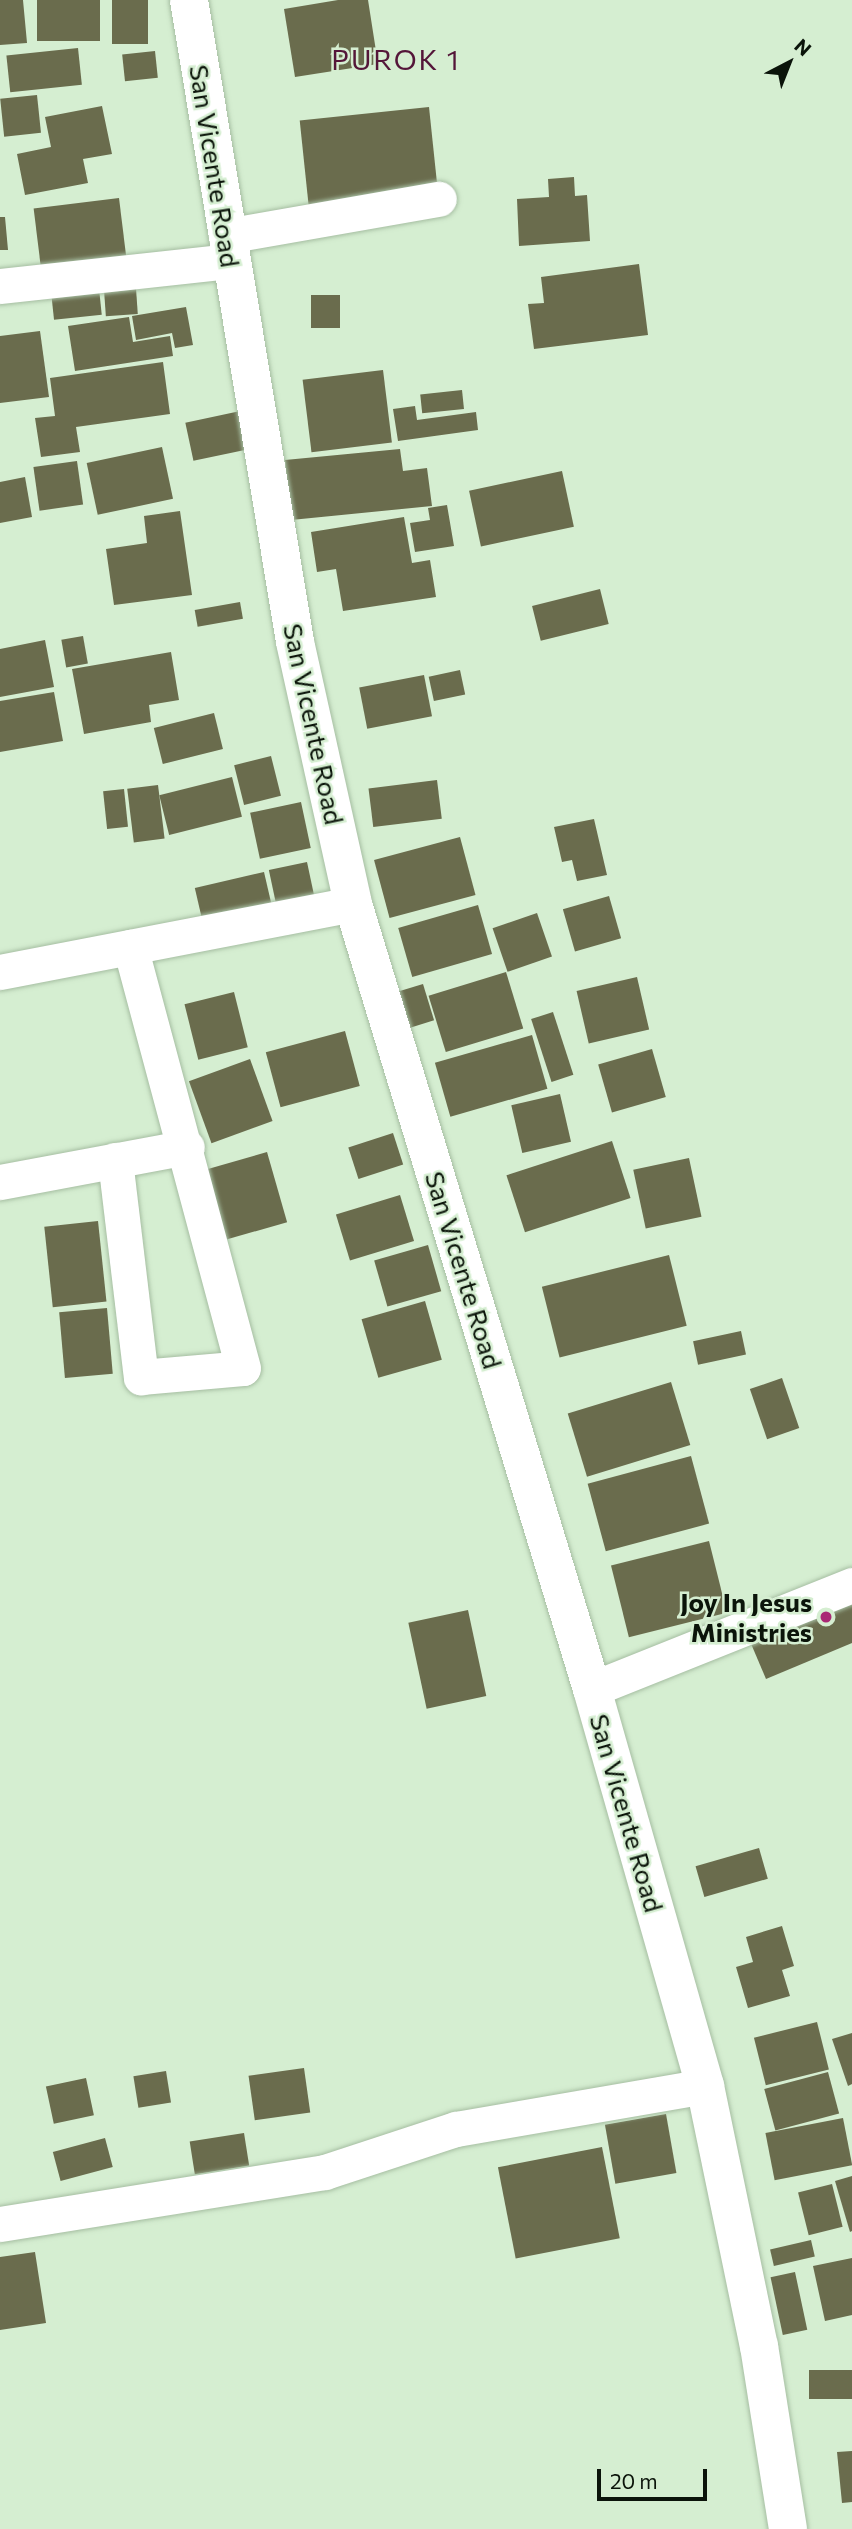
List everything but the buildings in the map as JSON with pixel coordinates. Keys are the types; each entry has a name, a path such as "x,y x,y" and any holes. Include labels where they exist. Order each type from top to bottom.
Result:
{"street":[{"name":"San Vicente Road","path":"189,0 295,642 354,904 592,1689 705,2087 759,2346 788,2529"},
{"path":"0,286 228,248 439,199"},
{"path":"0,972 354,904"},
{"path":"115,1160 141,1377 243,1368 187,1147 130,947"},
{"path":"0,1182 187,1147"},
{"path":"592,1689 852,1585"},
{"path":"0,2224 325,2172 456,2129 705,2087"}],"place":[{"name":"Joy In Jesus Ministries","path":"826,1617"}],"district":[{"name":"PUROK 1","path":"396,59"}]}
